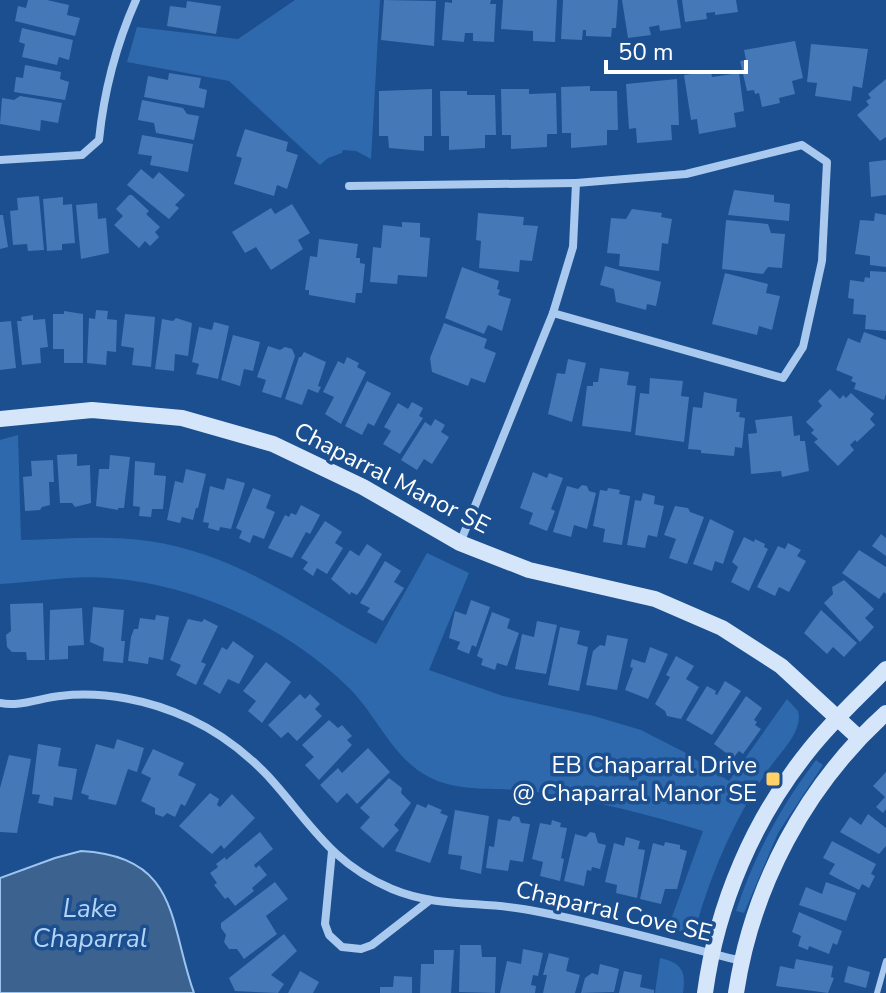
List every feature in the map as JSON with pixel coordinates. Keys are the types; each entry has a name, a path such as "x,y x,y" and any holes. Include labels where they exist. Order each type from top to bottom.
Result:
{"street":[{"path":"0,160 82,155 99,140 103,100 122,32 136,0"},
{"path":"349,186 576,183 686,174 802,145 827,162 822,261 803,347 783,378 553,313"},
{"path":"460,543 553,313 573,247 576,183"},
{"name":"Chaparral Manor SE","path":"0,419 92,410 182,418 273,444 363,487 460,543 529,570 655,599 722,628 781,666 859,738"},
{"path":"705,993 712,954 733,884 757,830 801,761 838,717 886,669"},
{"name":"Chaparral Cove SE","path":"0,703 14,705 70,695 113,697 154,705 190,719 233,746 261,769 332,851 379,883 430,900 528,909 742,961"},
{"path":"736,993 760,901 783,848 825,781 859,738 886,713"},
{"path":"332,851 324,919 329,935 342,947 356,950 372,945 430,900"}],"lane":[{"path":"877,993 886,961"}],"shaded area":[{"path":"295,0 380,0 371,159 356,151 343,150 320,165 229,81 127,62 137,27 238,39"},
{"path":"18,435 21,540 117,538 181,548 211,557 267,582 376,644 427,553 469,573 429,670 503,696 641,730 684,752 729,781 787,699 798,711 794,734 756,788 726,843 710,882 697,923 699,928 684,932 668,928 703,831 579,799 524,790 454,786 429,777 405,759 358,698 324,665 268,628 207,600 142,582 109,578 0,584 0,440"},
{"path":"816,760 823,765 778,833 744,913 736,911 770,832"},
{"path":"660,958 673,962 681,969 683,993 655,993"}],"water":[{"name":"Lake Chaparral","path":"81,851 113,856 137,866 154,880 173,919 194,993 0,993 0,878"}],"building":[{"path":"28,0 69,5 67,15 80,18 75,36 15,21 18,6 26,8"},
{"path":"384,0 436,1 434,46 381,40"},
{"path":"452,0 491,0 490,4 496,4 494,42 473,41 473,33 465,33 464,42 442,40 445,2 452,3"},
{"path":"503,0 557,0 555,42 533,41 533,31 501,29"},
{"path":"563,0 618,0 616,28 612,28 611,37 586,36 586,30 583,30 582,40 561,39"},
{"path":"622,0 677,0 681,28 660,31 659,25 649,27 651,35 628,38"},
{"path":"682,0 736,0 738,12 706,13 707,19 685,22"},
{"path":"187,1 221,6 216,34 167,26 170,6 186,8"},
{"path":"22,28 73,40 69,60 59,57 57,65 22,57 25,44 19,42"},
{"path":"795,41 803,78 792,81 795,94 779,98 780,103 762,107 759,93 747,91 740,61 746,60 744,50"},
{"path":"811,44 868,49 862,88 853,86 851,101 815,96 817,83 807,82"},
{"path":"25,65 61,72 60,79 69,82 65,100 14,92 16,77 23,78"},
{"path":"711,71 712,77 739,73 744,111 734,113 736,127 699,134 697,119 691,120 684,75"},
{"path":"169,73 201,78 199,88 207,90 204,108 144,97 148,76 168,80"},
{"path":"677,79 679,125 671,125 672,140 637,143 636,128 629,129 626,84"},
{"path":"886,79 886,137 880,141 857,115 869,105 866,101 871,98 868,94"},
{"path":"590,86 590,91 617,91 618,130 607,130 607,145 571,148 571,133 562,133 561,87"},
{"path":"432,89 432,136 424,136 424,151 389,148 388,136 379,136 379,91"},
{"path":"501,89 529,89 529,94 556,93 557,134 547,134 547,147 511,149 511,135 502,135"},
{"path":"440,91 495,95 496,135 485,135 485,148 449,150 449,136 441,136"},
{"path":"20,96 62,103 58,123 41,120 40,131 0,124 2,98 14,100"},
{"path":"142,100 183,108 187,114 199,116 194,140 156,133 154,123 138,120"},
{"path":"245,129 288,142 286,151 298,155 287,189 277,185 274,196 234,184 242,158 236,156"},
{"path":"142,135 193,144 188,172 150,165 152,156 138,154"},
{"path":"886,160 886,195 871,197 869,162"},
{"path":"141,169 153,179 159,172 185,195 175,205 179,208 169,219 127,185"},
{"path":"734,190 774,195 774,202 790,204 789,221 728,215"},
{"path":"129,195 149,211 146,214 160,227 155,232 159,237 150,246 145,241 139,248 114,225 123,216 116,209"},
{"path":"39,196 44,250 28,251 27,244 13,245 10,211 18,210 17,198"},
{"path":"63,197 63,205 72,204 75,243 62,244 62,250 47,251 43,199"},
{"path":"97,203 98,219 106,218 109,253 81,259 76,205"},
{"path":"292,204 310,233 298,240 303,249 271,270 256,247 245,253 232,232 271,208 275,214"},
{"path":"632,209 662,213 661,217 672,219 668,244 662,243 659,271 619,266 620,254 607,253 611,218 626,219"},
{"path":"478,213 524,217 523,225 538,226 532,261 520,260 519,272 479,268 481,241 476,240"},
{"path":"875,213 886,215 886,267 870,265 870,256 855,254 860,220 874,221"},
{"path":"0,215 3,215 8,247 0,249"},
{"path":"726,220 768,224 771,233 785,234 782,268 768,267 763,274 722,269"},
{"path":"402,222 420,223 420,237 430,238 427,277 398,275 397,284 370,282 373,247 381,248 383,225 402,227"},
{"path":"319,239 358,244 356,258 365,264 362,293 356,293 355,303 309,295 309,290 305,290 310,256 317,257"},
{"path":"605,266 661,282 656,306 647,304 646,310 616,302 614,289 600,285"},
{"path":"462,267 499,281 498,295 511,299 502,331 488,325 484,334 445,318"},
{"path":"870,271 886,272 886,331 865,329 866,315 853,314 854,299 848,298 850,280 864,282 865,277 870,278"},
{"path":"725,273 768,284 766,293 780,296 772,330 759,326 757,335 712,324"},
{"path":"96,310 108,311 107,319 117,320 116,352 107,351 106,365 87,363 89,318 95,319"},
{"path":"64,311 83,314 83,363 64,363 64,349 53,349 53,314 64,314"},
{"path":"125,314 155,317 151,367 132,365 134,348 121,346"},
{"path":"33,315 33,320 45,319 48,347 40,348 41,363 22,365 17,321"},
{"path":"176,318 192,323 188,356 175,354 174,371 155,369 162,319 173,321"},
{"path":"11,321 16,368 0,370 0,322"},
{"path":"214,322 229,326 218,379 196,374 199,364 192,362 199,327 212,330"},
{"path":"444,323 487,339 484,348 496,353 485,383 471,378 468,386 432,372 430,358"},
{"path":"864,332 886,340 884,400 854,389 856,383 851,381 853,377 836,370 848,338 860,343"},
{"path":"233,335 260,342 253,371 244,369 240,386 221,380"},
{"path":"268,346 280,350 285,347 292,349 295,356 281,398 262,392 266,380 257,377"},
{"path":"304,352 326,362 318,393 308,389 302,405 285,399 299,357"},
{"path":"347,357 359,363 357,367 366,372 341,424 325,414 334,397 323,392 338,361 344,364"},
{"path":"568,359 586,363 572,422 548,414 557,373 565,374"},
{"path":"600,368 629,372 627,385 636,386 631,432 582,426 587,386 598,382"},
{"path":"650,378 683,381 681,396 689,397 684,442 635,435 640,393 649,394"},
{"path":"367,381 391,393 374,426 368,423 362,435 345,426"},
{"path":"830,389 840,399 851,393 874,414 870,419 875,425 850,445 854,450 838,466 814,442 818,439 806,422 822,406 818,401"},
{"path":"704,392 737,399 736,412 740,412 739,417 745,418 742,448 735,447 734,456 688,449 693,407 702,408"},
{"path":"412,402 423,408 419,416 423,418 400,454 383,444 391,431 384,427 398,403 408,409"},
{"path":"792,416 794,436 800,435 800,441 805,441 809,471 782,477 781,471 751,474 748,434 757,433 755,420"},
{"path":"435,419 445,425 441,432 449,437 432,464 424,459 417,470 401,460 425,422 431,426"},
{"path":"77,454 77,466 90,465 91,503 75,507 72,503 60,503 57,455"},
{"path":"110,455 130,457 124,508 118,510 96,506 99,469 109,469"},
{"path":"53,460 54,482 49,482 50,505 40,510 25,511 23,477 32,476 31,461"},
{"path":"135,461 155,463 154,475 166,476 163,509 152,509 151,517 139,516 140,507 133,506"},
{"path":"186,469 206,474 198,508 193,520 182,517 180,523 167,520 175,481 183,483"},
{"path":"533,472 547,478 549,473 563,478 551,509 555,511 547,531 529,524 533,513 520,508"},
{"path":"227,478 245,483 231,529 220,527 219,531 208,528 209,523 203,522 210,486 224,490"},
{"path":"582,485 596,493 587,529 574,525 571,537 553,532 567,486 578,489"},
{"path":"253,488 271,495 266,508 275,512 264,539 253,535 250,543 239,538 242,531 236,528"},
{"path":"608,488 630,496 622,545 603,542 605,529 593,526 600,490 607,491"},
{"path":"643,493 655,496 654,504 664,506 657,537 648,535 645,548 627,545 635,500 641,501"},
{"path":"301,505 320,515 310,534 306,532 292,558 268,548 285,515 296,515"},
{"path":"675,506 688,508 690,512 704,517 687,564 669,558 676,539 664,535"},
{"path":"710,519 734,531 723,564 715,561 712,571 693,564"},
{"path":"325,521 342,532 335,543 343,548 327,574 317,568 313,576 303,569 308,562 301,558"},
{"path":"881,534 886,538 886,556 872,546"},
{"path":"744,537 765,544 764,547 768,549 749,591 731,582 738,567 732,562"},
{"path":"788,543 801,550 797,556 806,561 789,592 779,587 775,596 757,587 778,546 785,549"},
{"path":"367,544 382,554 357,595 351,592 350,595 331,579 350,550 359,556"},
{"path":"859,550 886,567 886,594 884,592 879,599 842,573"},
{"path":"385,561 401,571 394,582 404,588 383,621 367,612 370,608 360,603"},
{"path":"844,580 874,609 865,618 874,627 860,642 824,603 833,594 832,587"},
{"path":"471,600 490,607 476,647 472,645 469,654 457,649 460,642 449,638 455,611 466,615"},
{"path":"43,603 45,660 27,660 26,652 12,652 7,647 6,635 11,631 10,604"},
{"path":"93,607 124,610 121,641 125,641 123,663 103,661 104,648 90,642"},
{"path":"82,608 84,645 68,646 68,659 49,660 50,610"},
{"path":"821,610 857,643 844,657 833,647 827,654 804,633"},
{"path":"492,612 510,619 507,628 519,633 507,666 497,663 495,670 481,665 483,659 477,656"},
{"path":"156,615 169,617 163,660 149,657 148,664 128,661 131,637 134,629 138,629 140,618 155,620"},
{"path":"188,619 202,622 204,619 218,626 201,662 206,664 196,685 176,675 181,665 170,660"},
{"path":"537,621 557,625 546,674 515,669 522,634 534,637"},
{"path":"560,627 580,631 577,644 588,647 579,691 548,685"},
{"path":"607,635 628,639 617,690 586,685 593,651 600,645 605,646"},
{"path":"233,641 254,656 239,684 228,679 220,694 203,684 222,647 227,650"},
{"path":"650,647 668,654 648,699 625,690 633,668 630,667 632,659 645,663"},
{"path":"676,656 694,666 686,679 699,687 681,719 667,716 655,704 670,677 666,675"},
{"path":"266,662 291,682 262,723 248,711 256,701 243,691"},
{"path":"725,681 741,691 712,735 686,720 707,686 717,695"},
{"path":"300,694 305,699 310,694 320,704 315,709 322,716 297,741 288,732 281,738 268,725"},
{"path":"746,696 762,708 754,720 761,729 743,754 739,751 733,758 714,744"},
{"path":"329,720 338,728 342,725 352,736 347,740 352,745 319,780 305,765 314,757 302,745"},
{"path":"117,739 144,748 137,772 128,769 116,805 88,799 89,796 81,793 96,744 114,749"},
{"path":"38,744 61,748 58,766 77,769 72,800 54,797 53,806 38,803 40,795 32,794"},
{"path":"368,748 390,772 357,804 347,793 337,803 320,785 338,768 342,773"},
{"path":"153,749 184,763 178,775 196,784 185,806 181,804 175,817 167,813 163,817 155,814 155,808 141,801 151,778 141,773"},
{"path":"9,755 31,759 17,833 0,832 0,788"},
{"path":"886,772 886,809 883,813 876,807 885,797 873,786"},
{"path":"389,778 402,788 401,793 411,803 394,825 399,830 383,848 360,828 370,817 360,808"},
{"path":"210,793 219,799 217,805 220,807 232,794 255,818 224,849 221,845 212,854 179,826"},
{"path":"417,804 426,808 428,804 448,816 430,863 395,851"},
{"path":"455,810 489,816 481,874 460,869 462,856 448,854"},
{"path":"868,814 886,828 886,846 879,854 840,832 850,817 861,825"},
{"path":"513,816 519,817 521,823 530,824 523,862 510,860 508,871 486,868 489,846 494,847 498,819 510,821"},
{"path":"552,820 561,823 560,827 567,828 560,881 540,876 543,862 532,859 540,823 551,825"},
{"path":"260,832 273,849 254,865 256,868 259,865 267,875 252,888 254,891 235,906 214,885 217,883 210,873 218,867 216,864 225,857 226,860"},
{"path":"590,832 595,833 598,843 606,845 600,869 592,867 591,871 587,870 584,886 564,881 575,834 586,837"},
{"path":"626,837 640,841 638,849 645,850 637,898 616,893 617,885 605,882 614,843 624,846"},
{"path":"832,841 876,864 869,888 862,884 859,890 829,874 835,864 823,858"},
{"path":"665,842 680,845 680,849 687,851 677,889 665,889 661,904 640,899 653,843 664,846"},
{"path":"275,882 288,899 266,916 277,934 244,959 237,949 229,949 224,942 226,935 221,923"},
{"path":"826,882 856,893 846,921 799,905 806,887 822,894"},
{"path":"799,912 842,931 837,945 833,943 829,954 809,946 808,950 798,946 801,936 792,932"},
{"path":"284,934 297,951 271,975 284,984 278,993 235,991 229,978"},
{"path":"460,945 481,945 482,957 496,957 495,993 459,992"},
{"path":"523,949 543,953 538,976 533,975 531,985 536,986 535,993 500,993 507,961 521,964"},
{"path":"434,950 454,950 451,993 420,993 421,964 434,964"},
{"path":"549,953 569,958 566,971 580,975 575,993 543,993 547,975 543,975"},
{"path":"796,959 833,966 831,977 834,978 828,993 776,986 780,966 794,969"},
{"path":"600,964 619,969 614,992 581,993 585,978 592,973 598,975"},
{"path":"848,966 870,972 866,988 844,982"},
{"path":"300,971 319,982 313,993 288,993"},
{"path":"624,971 642,975 640,987 654,990 654,993 619,993"},
{"path":"394,976 412,977 412,993 380,993 380,987 393,987"}],"place":[{"name":"EB Chaparral Drive @ Chaparral Manor SE","path":"773,779"}]}
